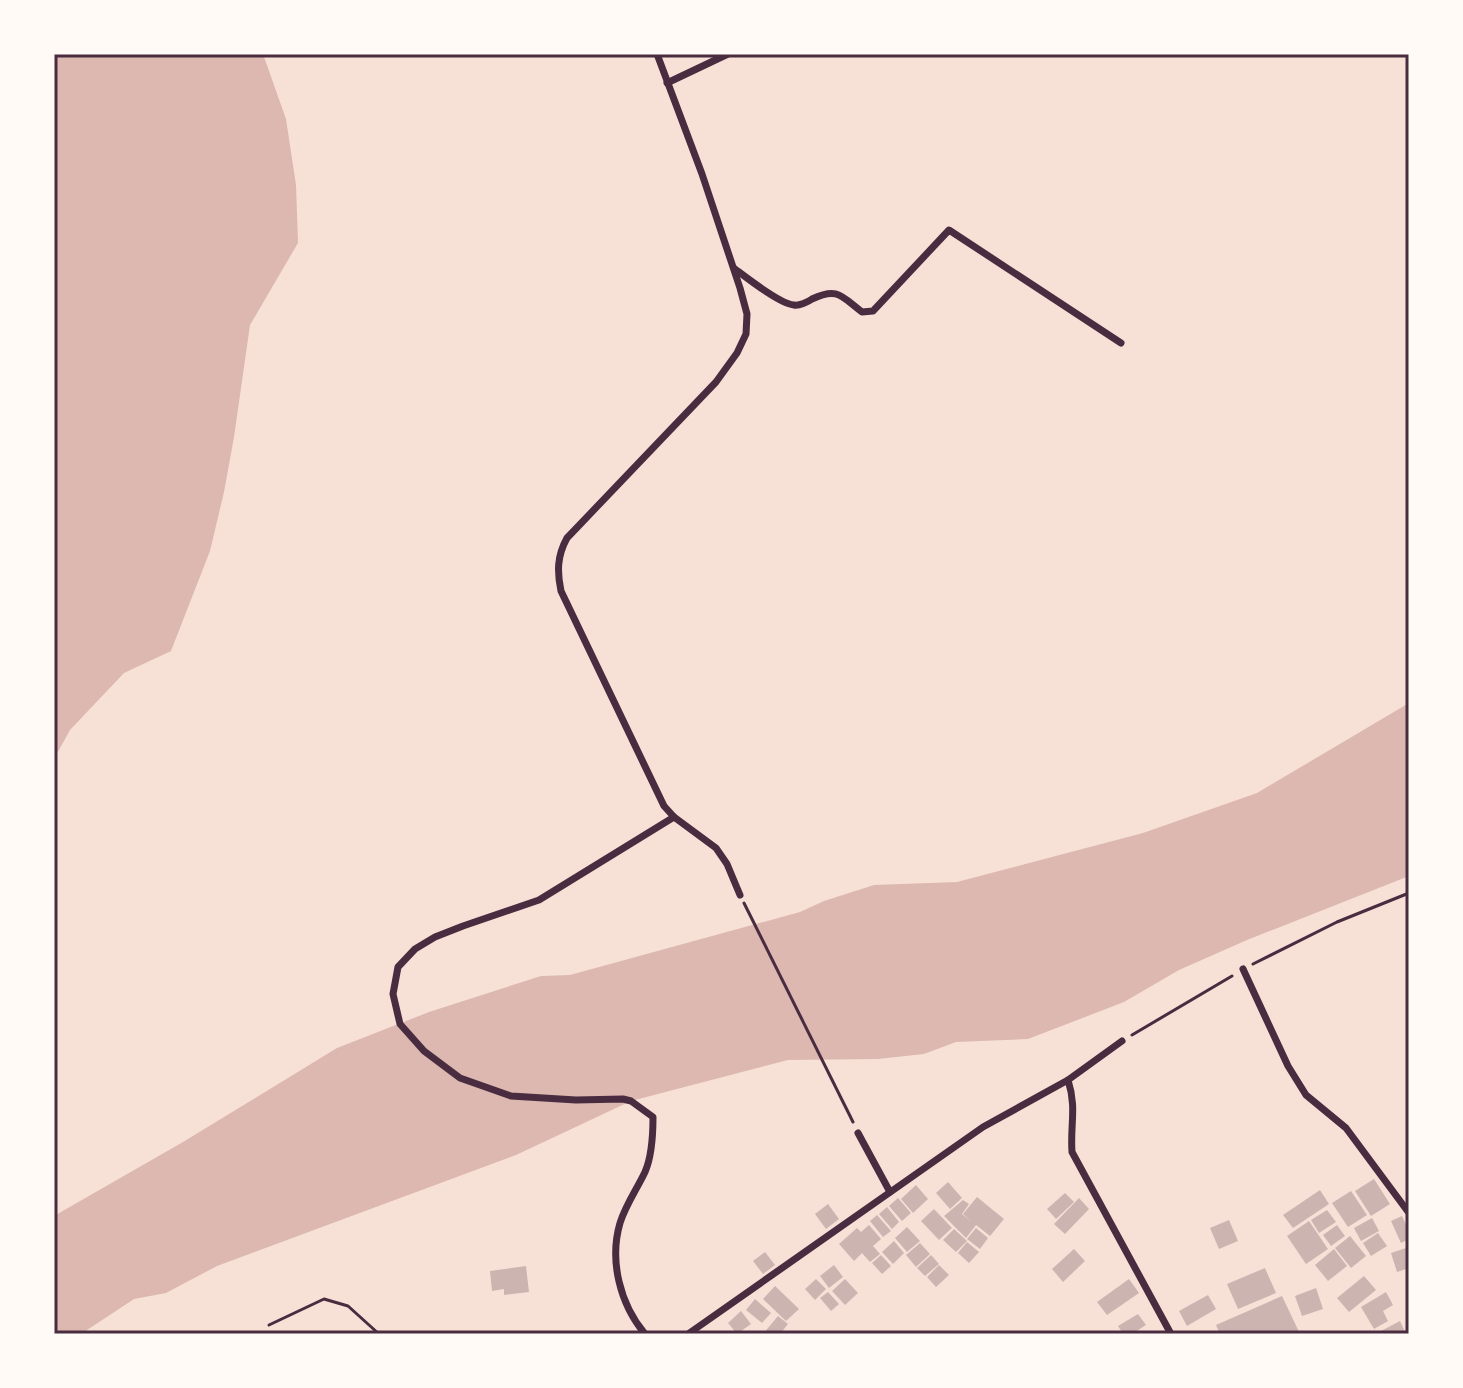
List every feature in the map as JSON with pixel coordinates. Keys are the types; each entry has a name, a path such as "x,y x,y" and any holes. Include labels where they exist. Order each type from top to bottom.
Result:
{"street":[{"path":"657,54 733,267 747,314 746,334 737,353 716,382 567,538 561,548 558,577 561,591 655,791 674,817 716,848 727,864 740,895"},
{"path":"667,83 728,54"},
{"path":"733,267 775,297 794,305 826,292 839,294 862,312 873,311 949,230 1121,343"},
{"path":"645,1334 627,1305 617,1276 616,1250 620,1224 646,1170 653,1117 631,1101 623,1099 511,1096 460,1078 424,1051 400,1024 393,994 398,967 415,949 435,937 539,900 674,817"},
{"path":"1243,969 1288,1066 1306,1095 1346,1128 1409,1213"},
{"path":"688,1334 983,1127 1068,1080 1122,1041"},
{"path":"1068,1080 1074,1113 1072,1152 1171,1334"},
{"path":"858,1133 890,1192"}],"lane":[{"path":"269,1325 324,1299 348,1306 379,1334"}],"path":[{"path":"1122,1041 1243,969 1337,922 1409,893"},
{"path":"740,895 858,1133"}],"shaded area":[{"path":"54,54 263,54 286,119 296,185 298,243 250,325 234,437 210,551 171,651 124,673 70,730 54,759"},
{"path":"1409,703 1409,876 1247,940 1179,970 1124,1002 1028,1039 956,1042 924,1054 878,1059 788,1060 631,1101 516,1155 217,1266 166,1293 134,1299 81,1334 54,1334 54,1216 337,1048 429,1012 541,976 570,975 800,912 874,885 957,882 1143,833 1257,793"}],"building":[{"path":"1374,1179 1390,1204 1371,1216 1355,1191"},
{"path":"948,1182 962,1198 950,1209 936,1193"},
{"path":"916,1185 928,1199 913,1213 901,1199"},
{"path":"1320,1190 1329,1204 1293,1228 1283,1215"},
{"path":"1351,1191 1367,1215 1348,1227 1332,1203"},
{"path":"1065,1193 1074,1202 1056,1219 1047,1209"},
{"path":"977,1197 1004,1219 990,1236 976,1225 966,1238 944,1216 963,1200 969,1204 962,1214 972,1222 963,1214"},
{"path":"898,1198 911,1213 902,1221 889,1206"},
{"path":"1079,1198 1089,1209 1065,1234 1054,1224"},
{"path":"828,1204 839,1219 826,1229 815,1214"},
{"path":"887,1207 899,1222 892,1229 879,1214"},
{"path":"934,1209 952,1228 939,1240 921,1221"},
{"path":"1327,1210 1336,1222 1319,1233 1311,1220"},
{"path":"877,1215 891,1231 883,1237 870,1221"},
{"path":"1402,1216 1409,1239 1401,1243 1391,1221"},
{"path":"1372,1218 1379,1231 1361,1241 1354,1228"},
{"path":"1229,1220 1238,1241 1219,1249 1210,1228"},
{"path":"1309,1221 1328,1249 1306,1264 1287,1236"},
{"path":"869,1225 881,1239 873,1246 880,1254 870,1262 862,1253 854,1261 839,1244 857,1228 861,1232"},
{"path":"1337,1225 1345,1236 1331,1246 1323,1235"},
{"path":"907,1227 920,1241 907,1252 895,1238"},
{"path":"976,1228 988,1238 980,1249 967,1239"},
{"path":"954,1229 967,1241 956,1252 943,1240"},
{"path":"1378,1233 1387,1246 1371,1256 1363,1243"},
{"path":"1350,1236 1366,1256 1351,1268 1335,1248"},
{"path":"894,1241 904,1253 893,1264 882,1252"},
{"path":"967,1242 979,1252 969,1263 958,1253"},
{"path":"920,1243 930,1254 916,1267 906,1255"},
{"path":"1409,1247 1409,1268 1397,1272 1391,1253"},
{"path":"1074,1249 1085,1261 1063,1282 1052,1269"},
{"path":"1334,1249 1347,1266 1328,1281 1315,1265"},
{"path":"765,1252 775,1265 763,1274 753,1261"},
{"path":"881,1255 891,1266 882,1274 872,1263"},
{"path":"931,1255 939,1264 925,1276 917,1268"},
{"path":"834,1265 843,1277 829,1288 820,1276"},
{"path":"939,1265 949,1275 936,1287 927,1277"},
{"path":"526,1266 529,1292 504,1295 504,1289 492,1291 490,1271"},
{"path":"1265,1268 1276,1293 1238,1309 1227,1284"},
{"path":"1364,1276 1376,1290 1349,1312 1337,1298"},
{"path":"816,1279 826,1289 815,1300 805,1289"},
{"path":"845,1279 858,1293 845,1305 832,1291"},
{"path":"1129,1279 1139,1293 1107,1315 1097,1302"},
{"path":"775,1286 799,1309 786,1321 763,1299"},
{"path":"1316,1288 1323,1309 1302,1316 1295,1296"},
{"path":"828,1292 839,1304 831,1311 820,1298"},
{"path":"1386,1292 1393,1305 1383,1311 1388,1321 1374,1329 1361,1307"},
{"path":"1208,1295 1216,1309 1187,1326 1179,1311"},
{"path":"1282,1296 1300,1334 1220,1334 1216,1325"},
{"path":"755,1299 771,1313 762,1323 746,1310"},
{"path":"741,1311 751,1324 737,1334 728,1323"},
{"path":"1138,1314 1146,1325 1132,1334 1123,1334 1118,1326"},
{"path":"778,1316 788,1324 780,1334 763,1334"},
{"path":"1400,1321 1406,1334 1383,1334 1381,1331"}]}
